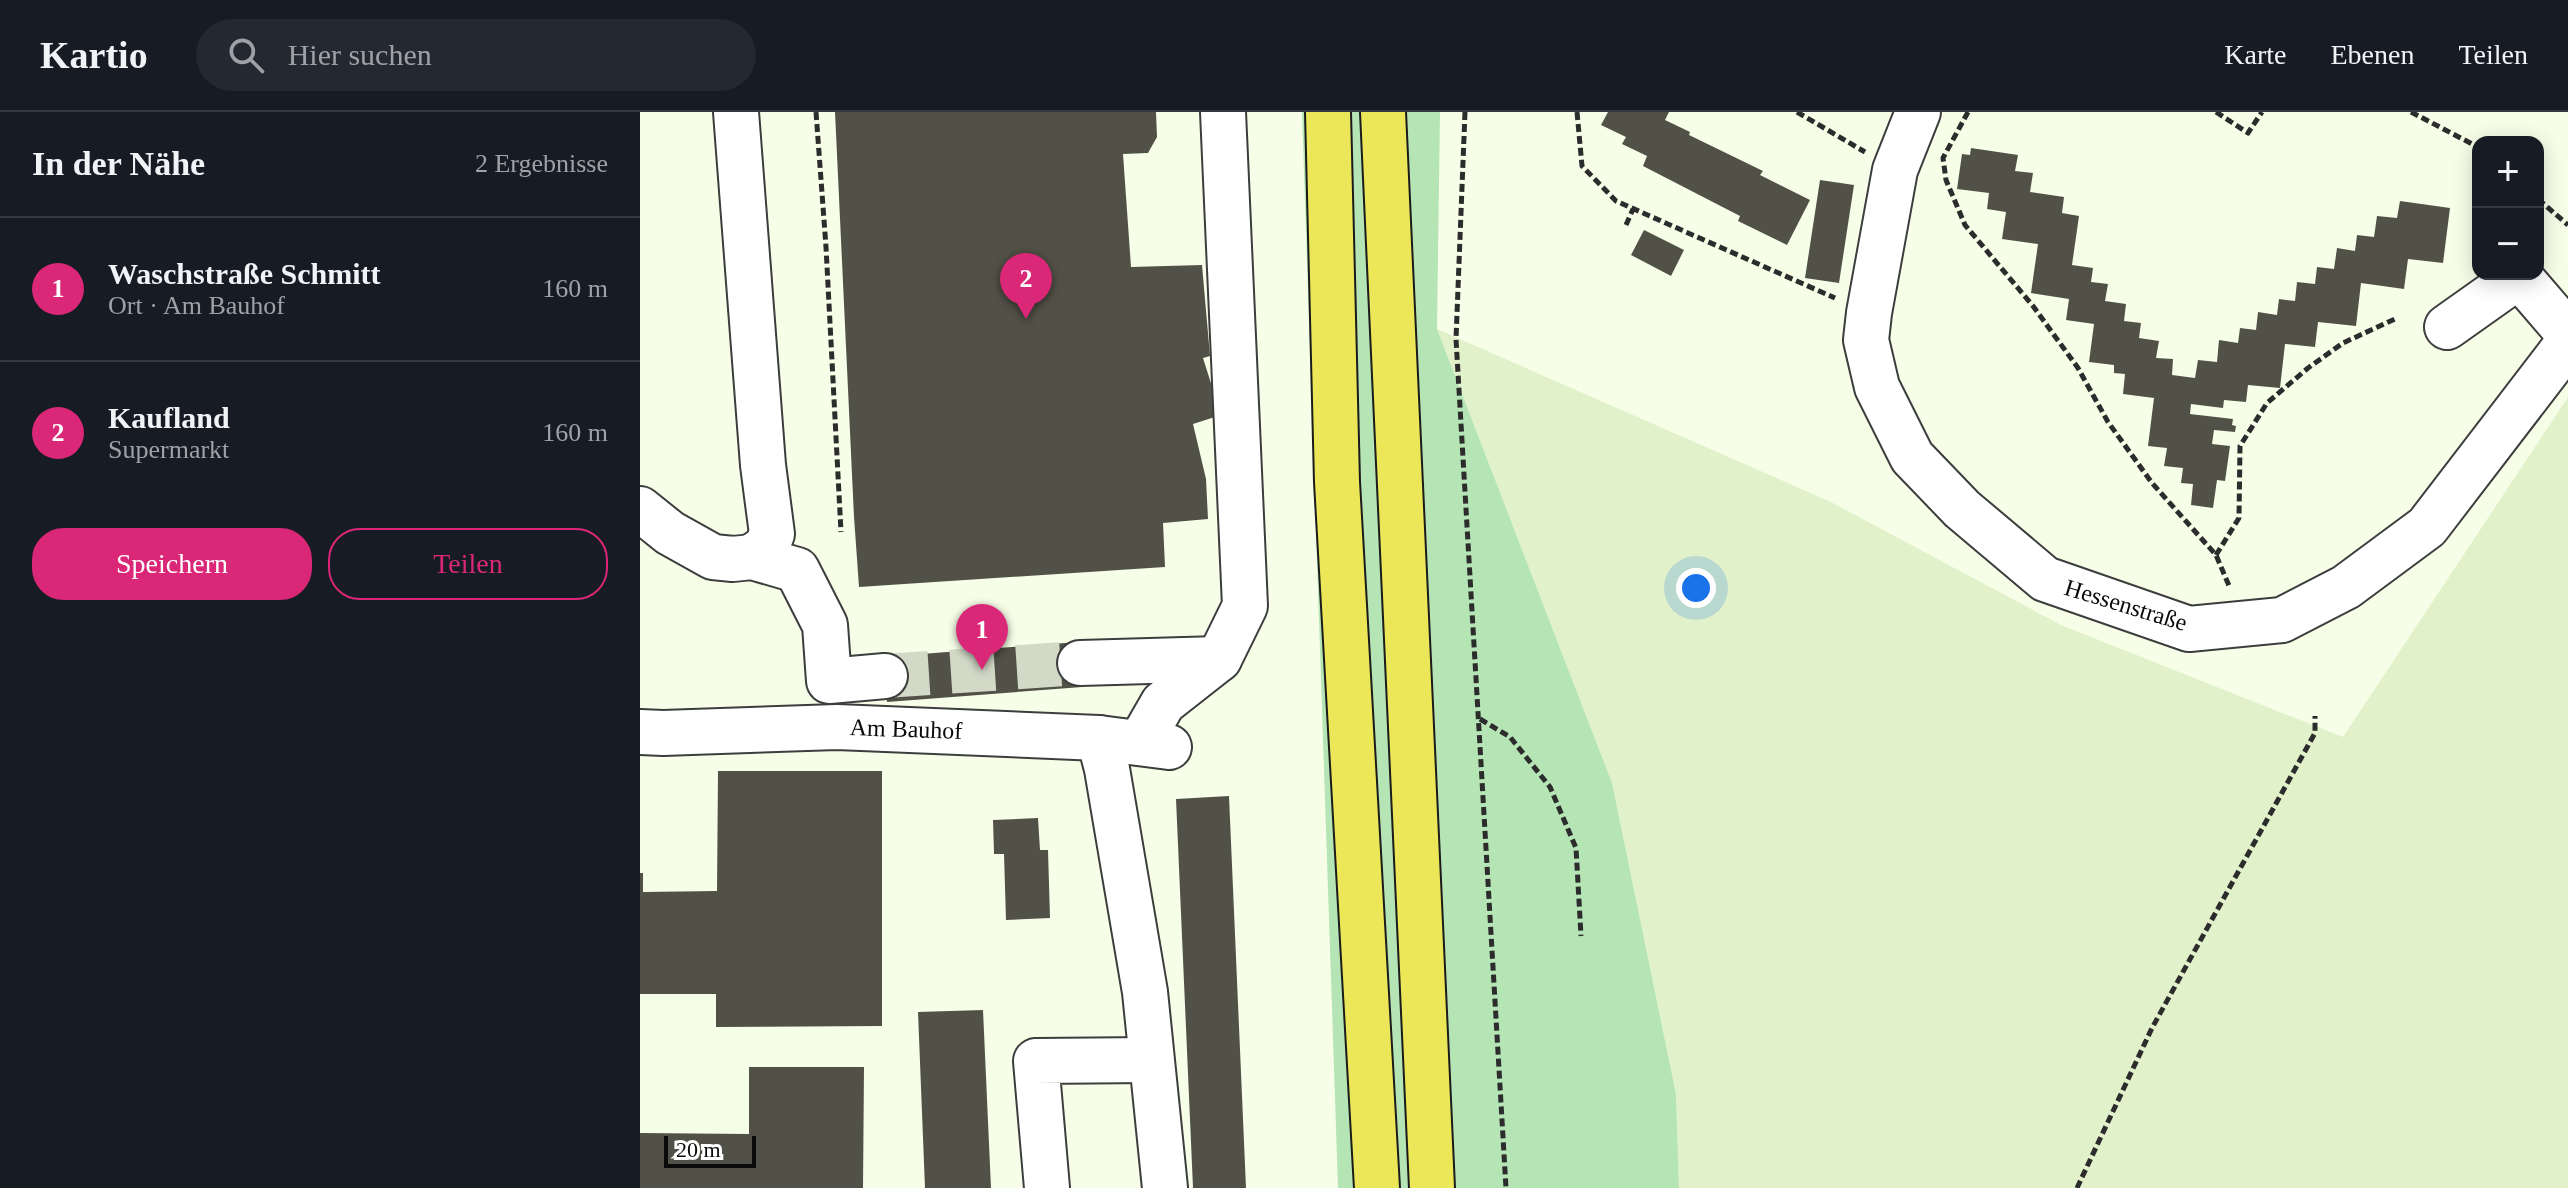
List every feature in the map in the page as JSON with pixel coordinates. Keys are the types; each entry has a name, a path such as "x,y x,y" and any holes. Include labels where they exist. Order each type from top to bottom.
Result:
{"highway":[{"path":"1328,112 1337,482 1377,1188"},
{"path":"1383,112 1432,1188"}],"street":[{"path":"736,112 757,395 772,534 766,547 752,557"},
{"path":"1165,1188 1145,992 1107,769 1136,743 1163,703 1219,659 1245,606 1223,112"},
{"name":"Hessenstraße","path":"1918,112 1895,170 1869,313 1866,340 1877,387 1912,457 1962,509 2045,579 2189,629 2282,620 2346,587 2427,527 2568,343"},
{"path":"2447,327 2519,276 2568,333"},
{"path":"640,509 670,533 713,557 752,557 797,570 825,625 829,681 885,676"},
{"path":"1080,663 1219,659"},
{"name":"Am Bauhof","path":"640,732 837,727 1136,743"},
{"path":"1047,1188 1036,1061 1150,1060"}],"path":[{"path":"816,112 841,532"},
{"path":"1465,112 1456,339 1506,1188"},
{"path":"1577,112 1582,166 1616,201 1869,313"},
{"path":"1797,112 1895,170"},
{"path":"1968,112 1943,158 1946,180 1965,225 2042,318 2078,368 2108,422 2152,483 2216,555 2245,622"},
{"path":"2216,112 2248,133 2262,112"},
{"path":"2411,112 2472,144"},
{"path":"2544,204 2568,225"},
{"path":"1626,225 1633,209"},
{"path":"2216,555 2239,518 2240,446 2267,403 2343,343 2397,318"},
{"path":"2077,1188 2152,1028 2315,733 2315,716"},
{"path":"1479,719 1510,737 1550,787 1576,848 1581,936"}],"green space":[{"path":"1302,112 1440,112 1437,329 1612,783 1676,1094 1679,1188 1338,1188"},
{"path":"1437,329 1831,502 2061,625 2343,737 2568,397 2568,1188 1679,1188 1676,1094 1612,783"}],"building":[{"path":"835,112 1156,112 1157,137 1148,153 1123,154 1131,267 1202,265 1210,356 1203,358 1221,415 1193,424 1206,479 1208,519 1163,523 1165,567 859,587"},
{"path":"1608,112 1669,112 1665,120 1690,132 1689,135 1763,171 1760,175 1810,200 1787,245 1738,221 1740,216 1643,166 1647,156 1622,144 1626,137 1601,125"},
{"path":"1971,148 2018,155 2015,171 2033,173 2030,192 2064,197 2062,213 2079,216 2072,265 2093,268 2091,282 2108,284 2105,301 2126,304 2124,321 2141,323 2139,338 2159,341 2156,358 2173,359 2172,375 2195,378 2198,360 2217,362 2219,340 2238,343 2240,328 2256,330 2258,312 2277,315 2279,299 2295,301 2297,282 2315,284 2317,267 2334,269 2337,248 2355,251 2357,235 2374,237 2377,216 2397,218 2400,201 2450,208 2443,263 2408,259 2404,289 2361,283 2356,326 2318,322 2315,347 2285,344 2280,388 2248,385 2246,402 2224,400 2223,408 2191,404 2190,414 2233,419 2232,425 2236,426 2235,432 2214,430 2212,444 2230,446 2225,481 2217,480 2213,508 2191,505 2193,484 2181,483 2183,468 2164,466 2167,448 2148,446 2154,398 2123,394 2125,374 2114,373 2114,365 2089,362 2094,324 2066,320 2069,299 2031,293 2038,244 2002,239 2006,212 1987,209 1989,193 1957,189 1962,154 1970,155"},
{"path":"1820,180 1854,185 1839,283 1805,278"},
{"path":"1644,230 1684,250 1671,276 1631,255"},
{"path":"1078,642 1082,687 887,702 883,657"},
{"path":"718,771 882,771 882,1026 716,1027 716,994 640,994 640,873 643,873 643,892 717,891"},
{"path":"1229,796 1246,1188 1193,1188 1176,799"},
{"path":"1038,818 1040,850 1048,850 1050,918 1006,920 1004,854 994,854 993,820"},
{"path":"983,1010 991,1188 925,1188 918,1012"},
{"path":"749,1067 864,1067 863,1188 640,1188 640,1133 749,1134"}],"tunnel":[{"path":"885,676 1080,663"}],"place":[{"name":"Kaufland","path":"1026,319"},
{"name":"Waschstraße Schmitt","path":"982,670"}]}
